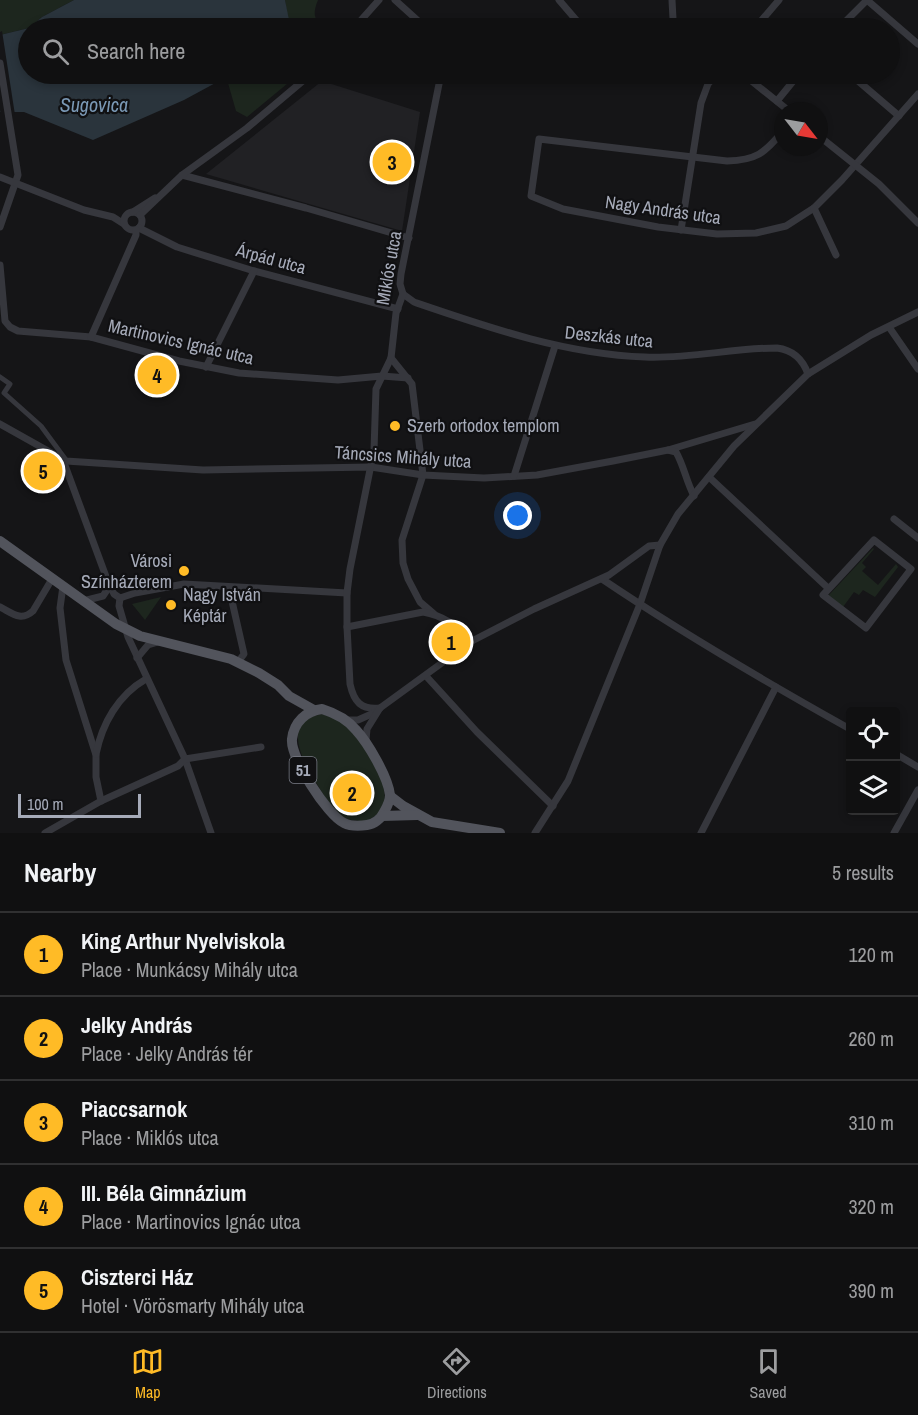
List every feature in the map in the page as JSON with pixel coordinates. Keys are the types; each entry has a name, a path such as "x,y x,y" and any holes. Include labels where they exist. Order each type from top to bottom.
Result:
{"main road":[{"name":"51","path":"0,541 126,629 159,641 238,662 260,673 289,696 314,710 322,709 345,719 367,744 382,772 390,796"},
{"name":"51","path":"289,696 299,721 292,740 300,765 332,813 347,828 367,829 382,816"},
{"path":"299,721 314,710"},
{"path":"417,815 382,816 390,796 417,815 432,822 500,833"}],"street":[{"path":"363,18 379,0"},
{"path":"395,0 415,18"},
{"path":"559,0 575,18"},
{"path":"672,0 673,18"},
{"path":"764,18 779,0"},
{"path":"848,18 867,0 888,18"},
{"path":"900,28 918,44"},
{"path":"0,63 18,175 0,227"},
{"path":"112,217 136,213 165,193 182,175 247,128 299,84"},
{"name":"Miklós utca","path":"378,710 358,703 350,684 347,593 374,450 376,389 391,358 398,309 403,294 400,284 401,274 439,84"},
{"path":"681,230 701,103 708,84"},
{"path":"756,84 777,101 791,84"},
{"path":"862,84 899,116"},
{"name":"Nagy András utca","path":"693,156 539,138 531,196 563,209 681,230 717,234 756,233 786,226 814,208 918,94"},
{"path":"693,156 747,160 760,155 774,140"},
{"path":"828,143 879,184 918,223"},
{"path":"182,175 409,238"},
{"path":"0,177 84,210 112,217 129,230 138,229"},
{"path":"814,208 836,255"},
{"path":"92,337 142,222 136,213"},
{"path":"124,224 125,215"},
{"name":"Árpád utca","path":"138,229 177,247 254,271 398,309"},
{"name":"Martinovics Ignác utca","path":"0,265 4,321 18,331 92,337 206,367 239,373 338,380 382,376 408,378"},
{"path":"206,367 254,271"},
{"name":"Deszkás utca","path":"403,294 414,302 555,346 609,356 647,357 777,348 792,352 805,365 808,374"},
{"path":"536,833 568,781 640,604 660,545 678,514 734,446 808,374 918,312"},
{"path":"889,327 918,369"},
{"path":"514,476 555,346"},
{"path":"391,358 408,378 413,392 423,475 404,534 402,562 420,602 434,614 463,631 472,641"},
{"path":"0,377 10,384 4,393 41,426 64,460 108,582 114,594 120,598"},
{"path":"0,424 64,460"},
{"name":"Táncsics Mihály utca","path":"64,460 203,470 371,467 423,475 484,477 537,475 668,450 755,424"},
{"path":"668,450 676,452 682,461 688,485 694,495"},
{"path":"709,477 826,586"},
{"path":"894,519 918,538"},
{"path":"874,540 911,570 866,628 823,595 826,586 874,540"},
{"path":"345,719 358,720 378,710 472,641 534,609 602,579 649,546 660,545"},
{"path":"0,607 18,617 28,615 33,612 52,579"},
{"path":"602,579 776,687 846,727"},
{"path":"83,601 103,596 108,582"},
{"path":"120,598 184,584 347,593"},
{"path":"63,586 60,608 66,660 96,755"},
{"path":"229,588 244,654 238,662"},
{"path":"120,598 119,606 137,658 185,759 211,833"},
{"path":"347,627 411,613 434,614"},
{"path":"137,658 148,645 159,641"},
{"path":"426,676 477,732 553,806"},
{"path":"101,801 96,777 96,755 100,736 113,712 129,690 146,679"},
{"path":"701,833 776,687"},
{"path":"367,744 367,729 378,710"},
{"path":"45,833 101,801 178,766 185,759 261,747"},
{"path":"900,756 918,767"},
{"path":"894,833 918,790"}],"shaded area":[{"path":"0,0 74,0 41,18 18,18 18,31 0,35"},
{"path":"285,0 318,0 315,8 316,18 288,18"},
{"path":"228,84 287,84 247,117 236,111"},
{"path":"318,84 331,84 420,112 402,231 206,174"},
{"path":"873,548 862,563 866,567 862,571 878,585 896,564 898,567 875,597 863,590 859,595 854,592 843,607 828,596"},
{"path":"161,597 145,620 132,604"},
{"path":"322,714 341,721 351,730 377,768 385,796 383,808 369,820 348,820 340,816 327,801 304,761 300,751 298,732 302,724 310,718"}],"water":[{"path":"74,0 285,0 289,18 41,18"},
{"name":"Sugovica","path":"18,30 18,84 214,84 184,100 93,140 24,112 0,112 0,35"}],"pier":[{"path":"2,31 15,115 1,115 0,110 0,32"}],"place":[{"name":"Piaccsarnok","path":"392,162"},
{"name":"III. Béla Gimnázium","path":"157,375"},
{"name":"Szerb ortodox templom","path":"395,426"},
{"name":"Ciszterci Ház","path":"43,471"},
{"name":"Városi Színházterem","path":"184,571"},
{"name":"Nagy István Képtár","path":"171,605"},
{"name":"King Arthur Nyelviskola","path":"451,642"},
{"name":"Jelky András","path":"352,793"}]}
